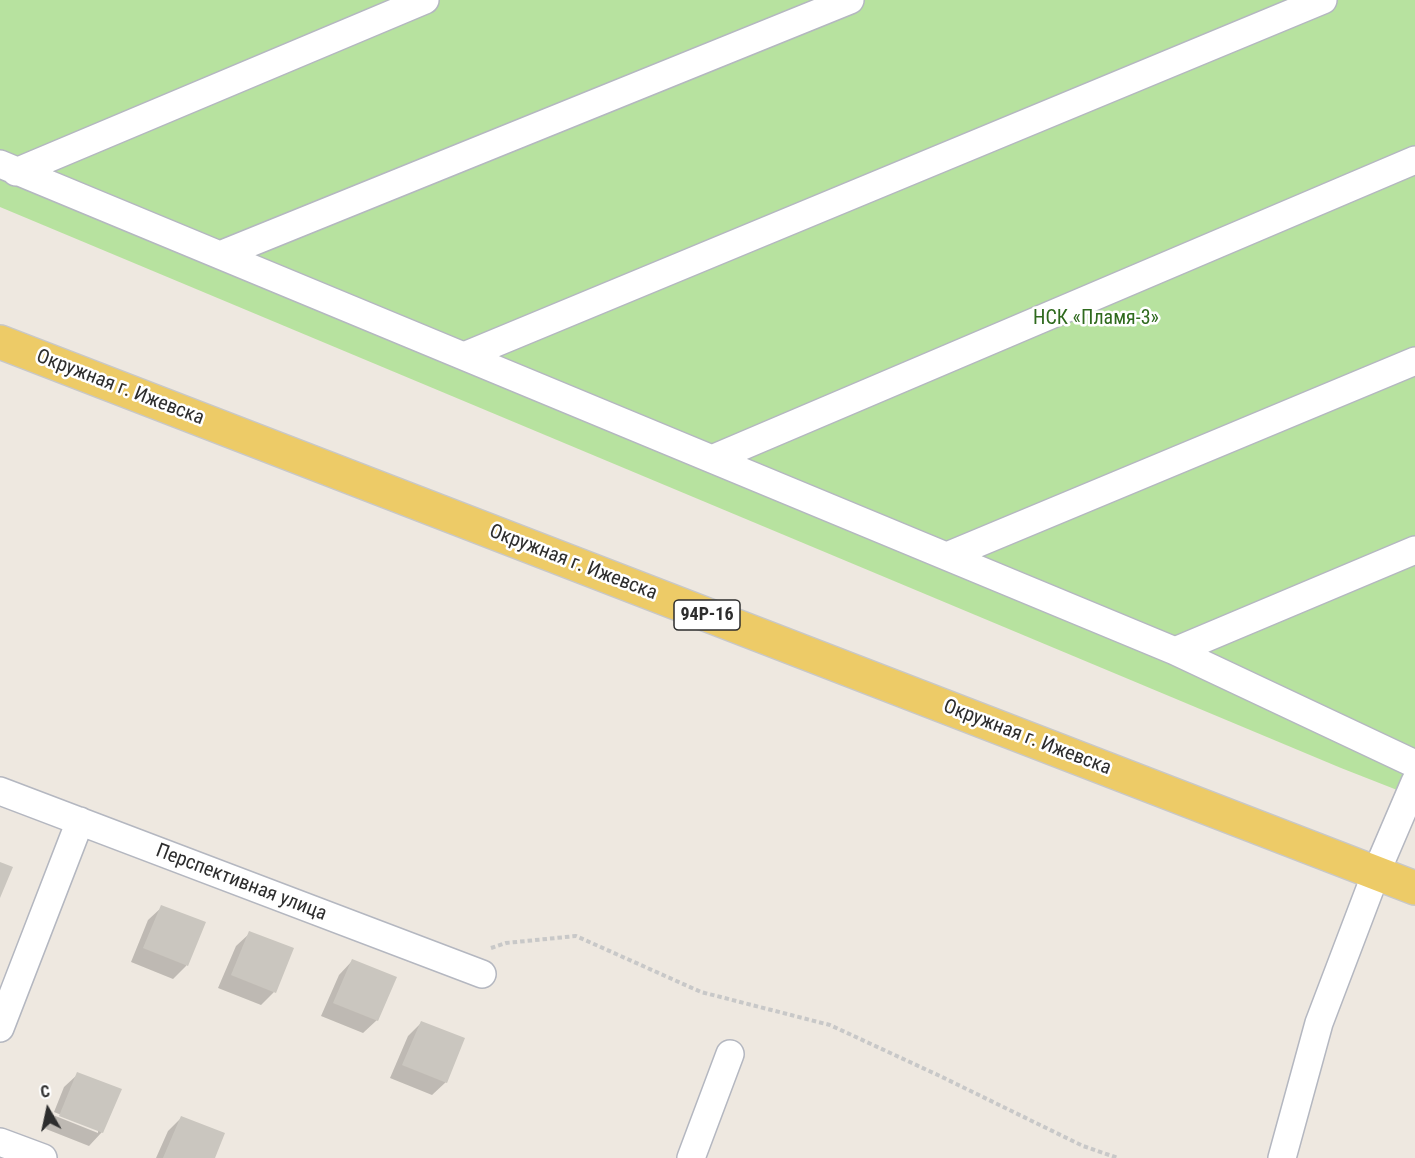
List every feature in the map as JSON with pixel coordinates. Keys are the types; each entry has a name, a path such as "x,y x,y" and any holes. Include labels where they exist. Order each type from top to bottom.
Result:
{"main road":[{"name":"Окружная г. Ижевска","path":"0,342 1415,888"}],"street":[{"path":"8,168 425,0"},
{"path":"220,255 850,0"},
{"path":"464,356 1323,0"},
{"path":"712,459 1415,160"},
{"path":"8,168 1175,651 1415,764"},
{"path":"946,556 1415,361"},
{"path":"1175,651 1415,550"},
{"path":"1282,1158 1319,1023 1376,873 1415,782"},
{"name":"Перспективная улица","path":"0,791 482,975"},
{"path":"0,1028 80,822"},
{"path":"691,1158 730,1054"},
{"path":"0,1142 43,1158"}],"path":[{"path":"448,962 506,943 576,936 701,992 831,1025 1083,1146 1118,1158"}],"green space":[{"name":"НСК «Пламя-3»","path":"0,0 1415,0 1415,797 0,207"}],"building":[{"path":"0,862 13,867 0,898"},
{"path":"161,905 206,922 188,966 143,948"},
{"path":"249,931 294,948 276,993 231,975"},
{"path":"352,959 397,977 378,1021 333,1003"},
{"path":"421,1021 465,1038 447,1083 402,1065"},
{"path":"77,1072 122,1089 103,1133 59,1116"},
{"path":"181,1116 225,1133 215,1158 163,1158"}]}
